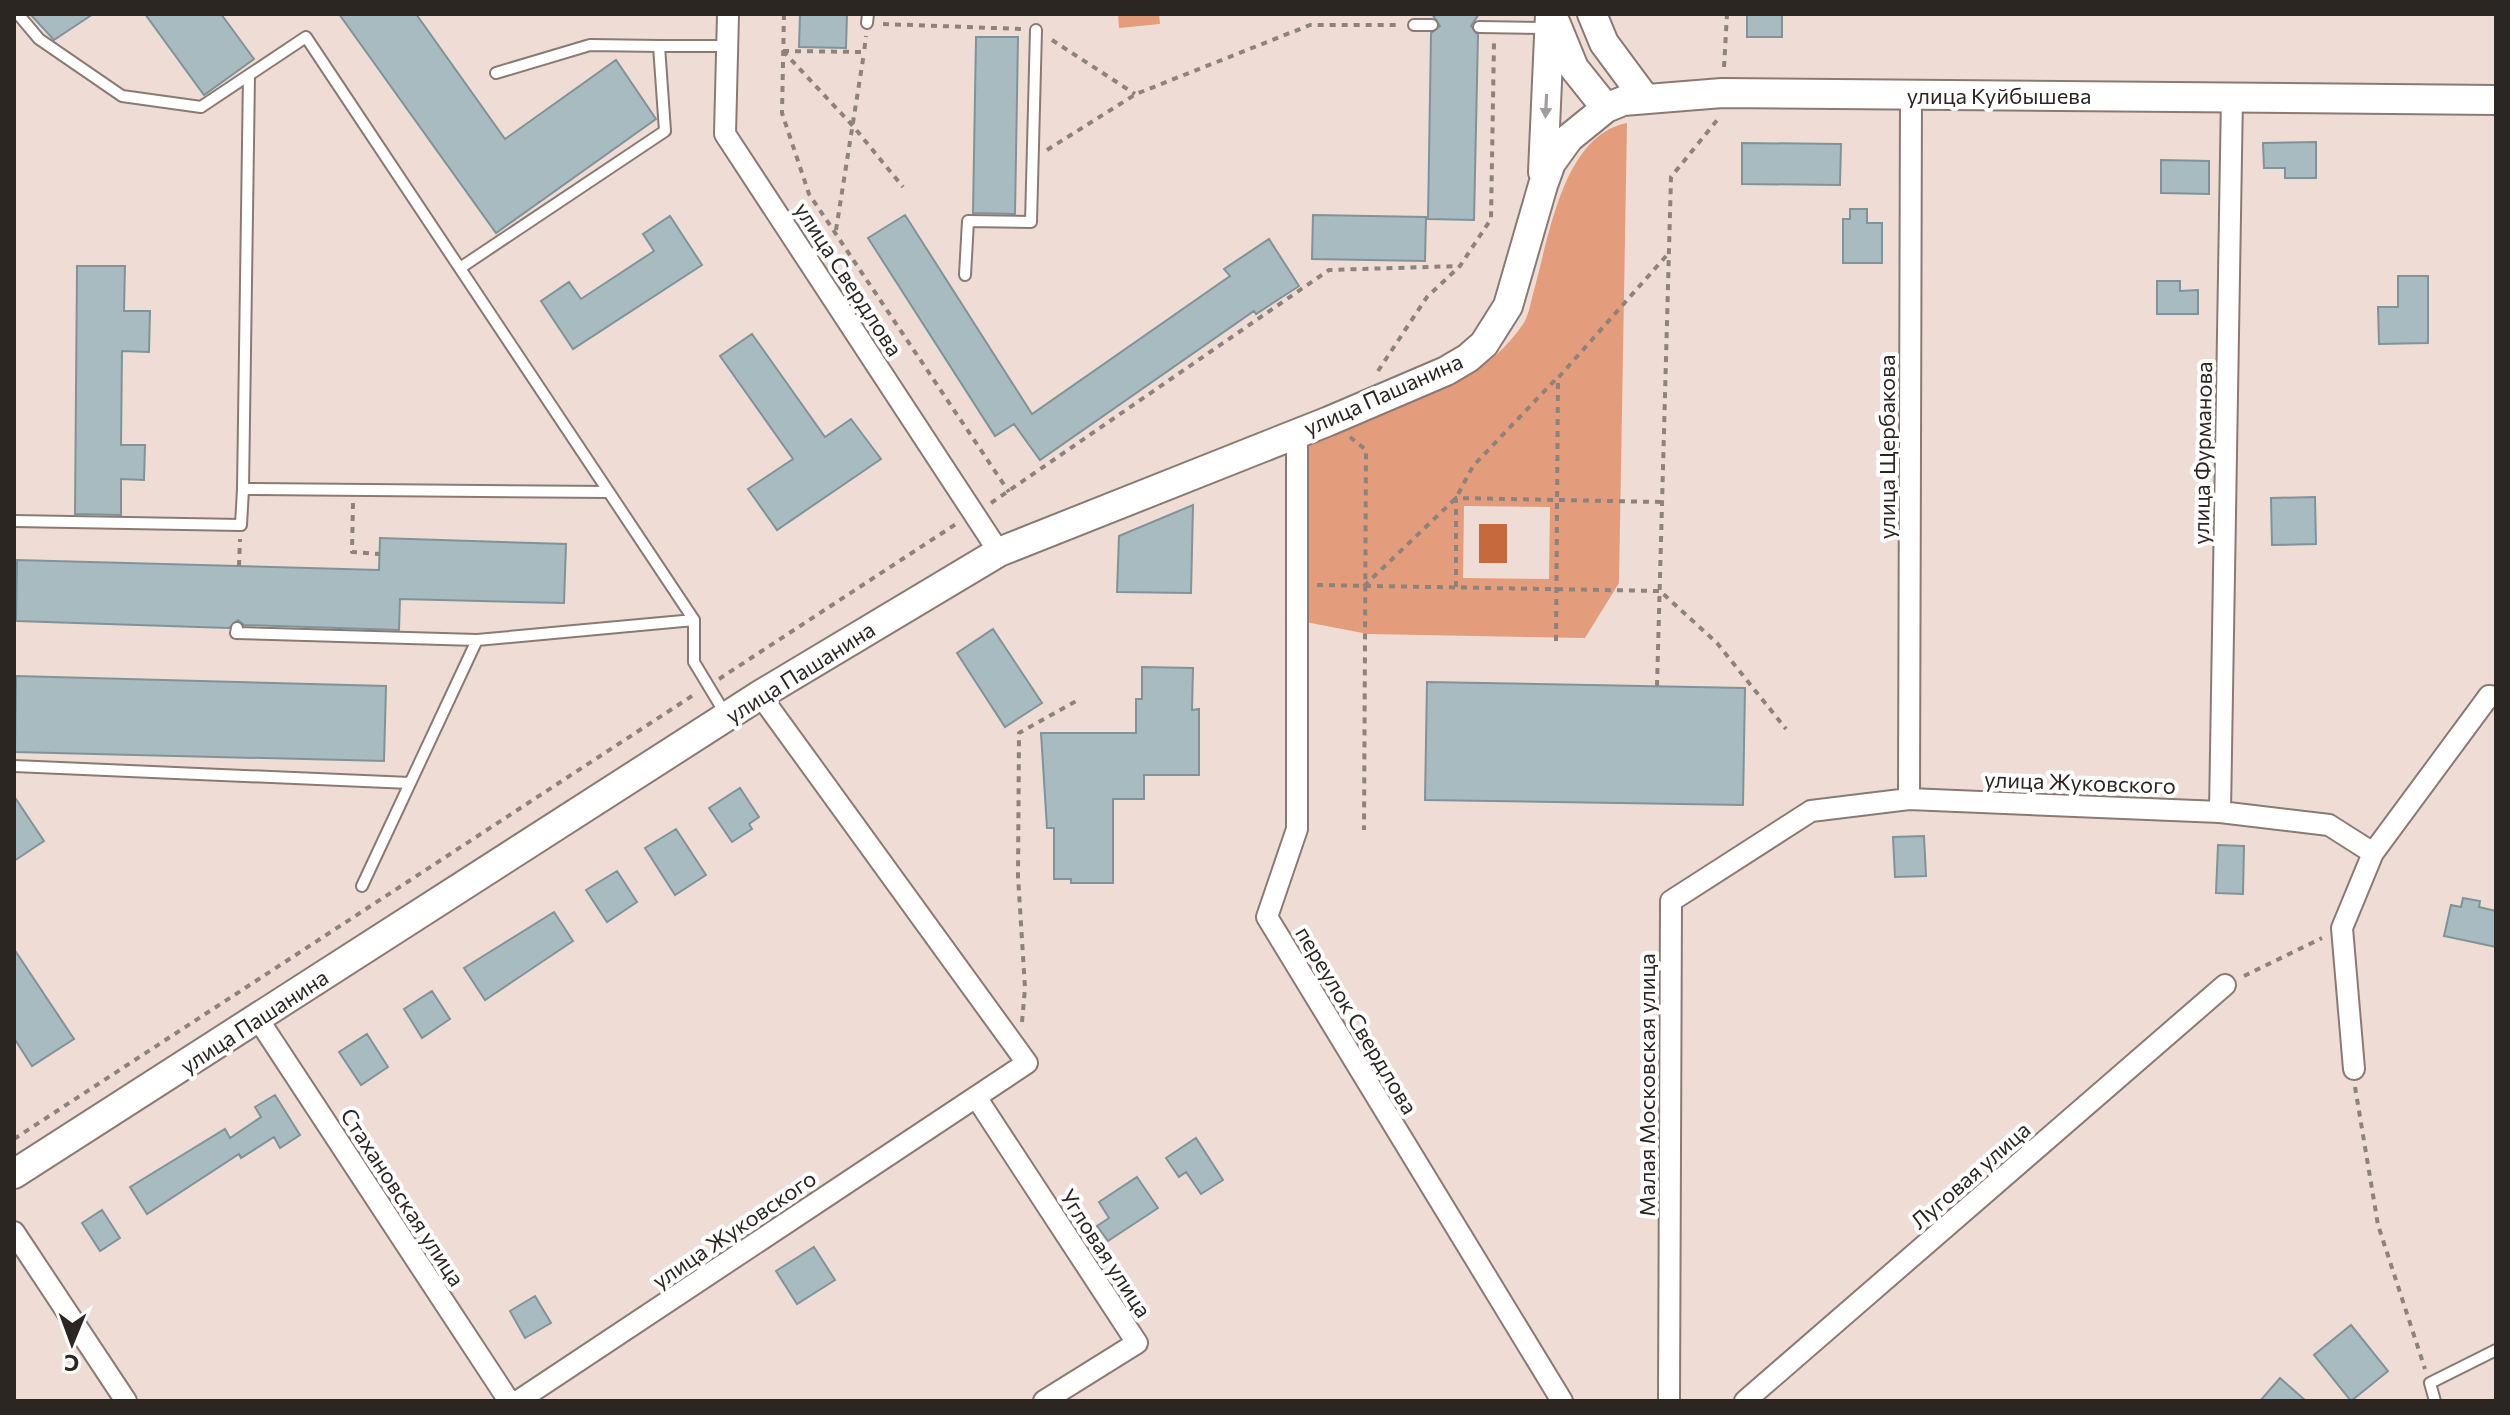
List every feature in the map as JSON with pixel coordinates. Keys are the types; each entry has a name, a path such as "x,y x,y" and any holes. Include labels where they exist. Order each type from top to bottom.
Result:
{"main road":[{"path":"1592,14 1604,43 1644,97"},
{"path":"1553,21 1574,68 1606,108"},
{"path":"1543,185 1553,21"},
{"name":"улица Куйбышева","path":"1543,185 1551,163 1569,138 1606,108 1644,97 1722,93 2496,100"},
{"name":"улица Пашанина","path":"14,1174 760,695 999,552 1329,421 1446,371 1484,344 1508,306 1543,185"}],"street":[{"name":"улица Свердлова","path":"728,14 725,134 999,552"},
{"name":"улица Щербакова","path":"1909,799 1911,95"},
{"name":"улица Фурманова","path":"2220,812 2232,96"},
{"name":"переулок Свердлова","path":"1297,433 1297,829 1267,917 1562,1401"},
{"path":"760,695 1027,1063"},
{"path":"2354,1069 2342,928 2373,853 2493,696"},
{"name":"улица Жуковского","path":"1782,829 1811,811 1909,799 2220,812 2329,825 2373,853"},
{"name":"Малая Московская улица","path":"1669,1401 1671,901 1782,829"},
{"name":"Луговая улица","path":"1745,1401 2225,985"},
{"name":"Стахановская улица","path":"258,1019 509,1401"},
{"name":"улица Жуковского","path":"518,1401 1027,1063"},
{"name":"Угловая улица","path":"976,1097 1137,1343 1044,1401"},
{"path":"14,1232 126,1401"}],"lane":[{"path":"18,14 39,39 122,96 201,107 306,37 694,620 694,662 727,717"},
{"path":"1479,27 1553,21"},
{"path":"1414,25 1432,25"},
{"path":"965,275 968,221 1031,222 1036,30"},
{"path":"496,73 590,45 727,46"},
{"path":"460,268 665,131 659,46"},
{"path":"14,521 241,525 249,75"},
{"path":"243,489 609,492"},
{"path":"237,628 236,633 477,640 694,620"},
{"path":"362,886 477,640"},
{"path":"14,766 410,783"},
{"path":"2435,1401 2430,1383 2496,1350"}],"path":[{"path":"784,14 782,113 809,194 1009,492"},
{"path":"1723,75 1727,14"},
{"path":"835,233 868,18 1036,30 1136,94"},
{"path":"1032,159 1136,94 1310,25 1414,25"},
{"path":"1377,374 1427,297 1460,266 1491,219 1495,27"},
{"path":"783,51 864,52"},
{"path":"783,51 853,126 903,187"},
{"path":"1657,686 1671,177 1720,117"},
{"path":"1364,586 1456,498 1473,466 1558,378 1669,253"},
{"path":"14,1139 1009,492 1329,270 1460,266"},
{"path":"1556,641 1558,378"},
{"path":"1329,421 1366,450 1364,830"},
{"path":"353,490 352,552 380,554"},
{"path":"1456,498 1662,502"},
{"path":"1456,498 1456,587"},
{"path":"239,566 241,525"},
{"path":"1295,585 1660,591 1717,643 1786,729"},
{"path":"1027,1063 1020,1043 1025,988 1018,876 1019,733 1078,700"},
{"path":"2225,985 2342,928"},
{"path":"2354,1069 2378,1225 2430,1383"}],"shaded area":[{"path":"1118,14 1159,14 1160,24 1119,28"},
{"path":"1627,123 1619,583 1585,638 1368,634 1300,621 1304,448 1335,427 1364,414 1461,378 1504,347 1527,316 1553,217 1573,167 1605,131","holes":["1464,506 1550,507 1549,579 1463,578"]},
{"path":"1479,524 1507,524 1507,563 1479,563"}],"building":[{"path":"30,14 93,14 54,40"},
{"path":"145,14 221,14 254,59 204,95"},
{"path":"339,14 416,14 505,139 616,60 656,119 496,233"},
{"path":"800,14 847,14 846,48 799,47"},
{"path":"1432,14 1479,14 1471,26 1478,35 1474,220 1428,219 1431,33 1440,26"},
{"path":"1747,14 1782,14 1782,37 1747,37"},
{"path":"976,37 1018,37 1015,214 973,213"},
{"path":"2316,142 2316,178 2285,178 2285,168 2264,168 2263,143"},
{"path":"1742,143 1841,144 1840,185 1742,184"},
{"path":"2161,160 2209,161 2209,194 2161,193"},
{"path":"1850,209 1867,209 1867,223 1882,223 1882,263 1843,263 1843,219 1850,219"},
{"path":"905,215 1032,414 1230,276 1224,269 1269,239 1299,286 1256,314 1254,311 1040,460 1014,424 995,436 868,238"},
{"path":"1313,215 1426,217 1425,261 1312,259"},
{"path":"670,216 702,265 573,349 541,301 569,282 581,299 654,251 643,234"},
{"path":"77,266 125,266 124,311 150,311 149,352 122,351 121,445 145,445 144,480 121,479 121,515 75,514"},
{"path":"2398,276 2428,276 2428,343 2379,344 2378,307 2398,307"},
{"path":"2157,281 2180,281 2180,291 2198,290 2198,314 2157,314"},
{"path":"752,334 825,437 851,419 881,459 777,530 748,489 793,459 720,356"},
{"path":"2315,497 2316,544 2272,545 2271,498"},
{"path":"1193,505 1191,593 1117,592 1119,536"},
{"path":"380,538 566,544 564,603 400,599 399,630 244,625 238,620 229,628 16,621 17,560 379,570"},
{"path":"993,629 1042,703 1005,727 957,653"},
{"path":"1142,667 1193,668 1192,710 1199,709 1199,775 1144,775 1144,799 1113,799 1113,883 1071,883 1071,879 1054,879 1054,828 1047,828 1041,733 1136,733 1136,699 1142,699"},
{"path":"16,676 386,686 384,761 15,752"},
{"path":"1427,682 1745,688 1743,805 1425,800"},
{"path":"740,788 759,817 749,824 752,829 732,842 709,808"},
{"path":"14,796 44,841 14,861"},
{"path":"676,829 706,875 675,895 645,848"},
{"path":"1924,836 1926,876 1895,877 1893,837"},
{"path":"2218,845 2244,846 2243,894 2216,893"},
{"path":"617,871 637,902 607,922 586,890"},
{"path":"2463,898 2480,901 2479,907 2496,911 2496,947 2444,936 2451,905 2461,907"},
{"path":"554,912 573,941 485,1000 464,968"},
{"path":"14,949 74,1039 32,1066 14,1038"},
{"path":"432,991 450,1019 422,1038 404,1009"},
{"path":"367,1034 388,1067 361,1085 339,1052"},
{"path":"275,1095 300,1135 280,1148 274,1137 241,1158 239,1154 147,1214 130,1187 225,1129 230,1138 261,1117 255,1107"},
{"path":"1196,1138 1223,1180 1201,1194 1186,1172 1179,1177 1166,1158"},
{"path":"1137,1177 1158,1208 1108,1241 1097,1226 1109,1218 1099,1202"},
{"path":"102,1210 120,1238 100,1251 82,1223"},
{"path":"814,1247 835,1280 797,1304 776,1271"},
{"path":"535,1296 551,1323 525,1338 510,1311"},
{"path":"2351,1325 2388,1371 2351,1401 2314,1355"},
{"path":"2280,1378 2306,1401 2260,1401"}]}
